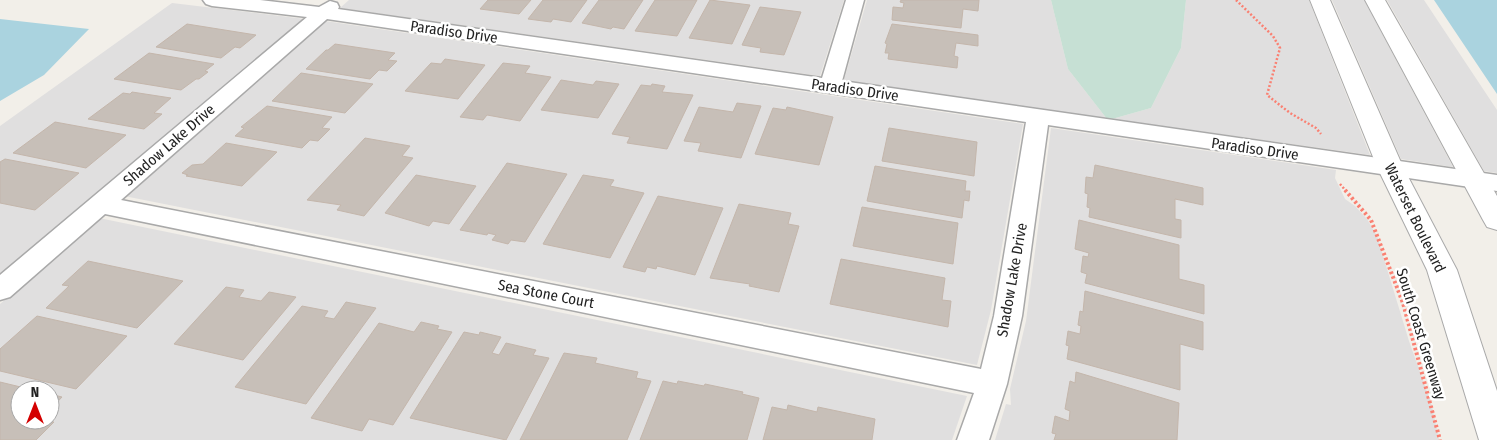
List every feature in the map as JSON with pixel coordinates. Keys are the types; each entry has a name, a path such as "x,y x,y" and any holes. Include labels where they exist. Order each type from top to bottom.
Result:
{"street":[{"name":"Paradiso Drive","path":"212,0 330,7 830,86 1333,160 1497,182"},
{"path":"830,86 855,0"},
{"name":"Waterset Boulevard","path":"1320,0 1390,167 1442,270 1496,440"},
{"path":"1375,0 1497,220"},
{"name":"Shadow Lake Drive","path":"0,290 330,7"},
{"name":"Shadow Lake Drive","path":"973,440 992,384 1008,316 1038,117"},
{"name":"Sea Stone Court","path":"99,204 992,384"}],"path":[{"name":"South Coast Greenway","path":"1236,0 1273,36 1280,48 1267,95 1290,113 1316,128 1326,139 1340,186 1371,220 1403,303 1440,440"}],"shaded area":[{"path":"349,0 844,0 820,76 340,8"},
{"path":"867,0 1051,0 1068,69 1107,119 844,80"},
{"path":"1186,0 1309,0 1370,155 1112,119 1151,108 1181,48"},
{"path":"1332,0 1364,0 1453,167 1401,159"},
{"path":"1387,0 1424,0 1497,110 1497,173 1484,171"},
{"path":"172,3 305,19 0,275 0,126"},
{"path":"325,21 1023,124 991,310 977,365 124,196"},
{"path":"1051,128 1336,170 1335,178 1345,199 1355,206 1367,219 1377,236 1409,341 1432,406 1439,440 995,440 1006,404 1011,405 1010,389 1026,321"},
{"path":"99,218 967,396 952,440 0,440 0,304"}],"green space":[{"path":"1051,0 1186,0 1181,48 1151,108 1107,119 1068,69"}],"water":[{"path":"1434,0 1497,0 1497,94"},
{"path":"0,19 89,29 44,75 0,101"}],"building":[{"path":"488,0 531,0 519,14 480,9"},
{"path":"543,0 587,0 571,22 553,19 551,22 528,19"},
{"path":"599,0 643,0 624,29 613,27 611,29 582,23"},
{"path":"655,0 697,0 677,36 635,31"},
{"path":"710,0 750,5 732,44 689,38"},
{"path":"901,0 979,0 978,11 963,9 961,28 892,20 893,7 903,8 904,3 900,2"},
{"path":"760,7 801,12 784,55 760,52 761,48 742,45"},
{"path":"187,24 256,35 240,48 235,47 221,58 156,47"},
{"path":"892,24 978,35 978,46 956,43 954,56 958,57 957,68 888,59 889,53 885,53 887,44 885,43"},
{"path":"335,44 395,53 388,60 397,61 387,71 379,70 370,79 306,69"},
{"path":"149,53 214,64 205,71 208,72 181,90 114,79"},
{"path":"445,59 485,65 458,99 405,91 431,63 441,64"},
{"path":"503,63 530,66 525,73 551,77 520,121 487,115 483,120 460,117"},
{"path":"301,73 373,84 345,113 272,101"},
{"path":"561,80 593,85 596,81 619,84 598,118 541,110"},
{"path":"652,84 665,86 662,92 693,95 667,149 627,143 630,137 612,134 641,85 651,86"},
{"path":"132,92 171,98 154,113 162,114 144,129 88,119 123,93 130,94"},
{"path":"737,103 761,106 741,158 698,151 701,143 684,141 699,107 733,112"},
{"path":"267,106 332,117 322,128 330,129 318,141 310,140 302,148 235,136 244,128 241,127"},
{"path":"787,107 833,117 819,165 755,154 773,108 786,110"},
{"path":"55,122 126,135 86,168 13,153"},
{"path":"889,128 977,142 974,176 882,161"},
{"path":"365,138 410,146 402,156 413,158 364,216 337,210 341,205 307,200"},
{"path":"226,143 277,152 242,186 186,176 188,175 182,173 192,165 203,164"},
{"path":"5,159 79,173 35,210 0,203 0,162"},
{"path":"507,163 567,174 525,242 511,240 508,244 492,240 496,235 460,230"},
{"path":"1095,165 1203,188 1203,205 1175,199 1175,219 1181,220 1181,238 1089,217 1090,208 1087,207 1088,194 1085,193 1086,177 1093,178"},
{"path":"875,166 966,181 965,191 970,191 969,201 964,200 962,218 867,201"},
{"path":"416,175 476,186 449,224 433,221 429,226 385,213"},
{"path":"583,175 614,180 610,186 644,193 610,258 543,244"},
{"path":"658,196 723,208 695,275 657,266 656,269 647,267 645,272 623,267"},
{"path":"739,204 791,213 788,224 799,226 779,292 749,286 750,284 710,278"},
{"path":"862,207 958,223 953,264 853,246"},
{"path":"1079,220 1179,245 1179,279 1204,285 1204,314 1085,283 1087,274 1081,272 1083,256 1088,257 1089,253 1075,249"},
{"path":"841,259 945,278 942,300 951,301 948,327 830,304"},
{"path":"88,261 183,281 137,328 46,308 69,286 62,285"},
{"path":"226,287 244,290 239,297 261,301 269,292 296,297 243,360 174,344"},
{"path":"1085,291 1203,322 1203,350 1180,344 1180,390 1067,359 1069,346 1066,345 1068,331 1080,334 1081,326 1078,325 1080,311 1083,312"},
{"path":"346,302 376,308 306,404 235,387 302,306 328,311 324,317 334,319"},
{"path":"37,316 127,336 76,389 60,385 60,380 38,380 0,371 0,349"},
{"path":"421,322 439,326 437,329 452,332 393,425 369,419 362,431 311,418 379,323 414,332"},
{"path":"464,332 479,335 480,332 501,337 492,353 499,355 506,343 536,350 533,355 549,358 506,440 410,418"},
{"path":"564,353 597,358 595,363 638,372 636,378 651,381 627,440 520,440"},
{"path":"1076,372 1179,403 1177,440 1054,440 1056,434 1052,433 1055,416 1069,421 1070,411 1065,409 1070,381 1075,383"},
{"path":"663,381 677,384 678,381 704,386 705,384 743,392 742,394 759,398 747,440 640,440"},
{"path":"0,382 10,384 10,430 46,430 36,440 0,440"},
{"path":"788,405 817,412 818,407 875,419 872,440 763,440 772,407 787,410"}]}
